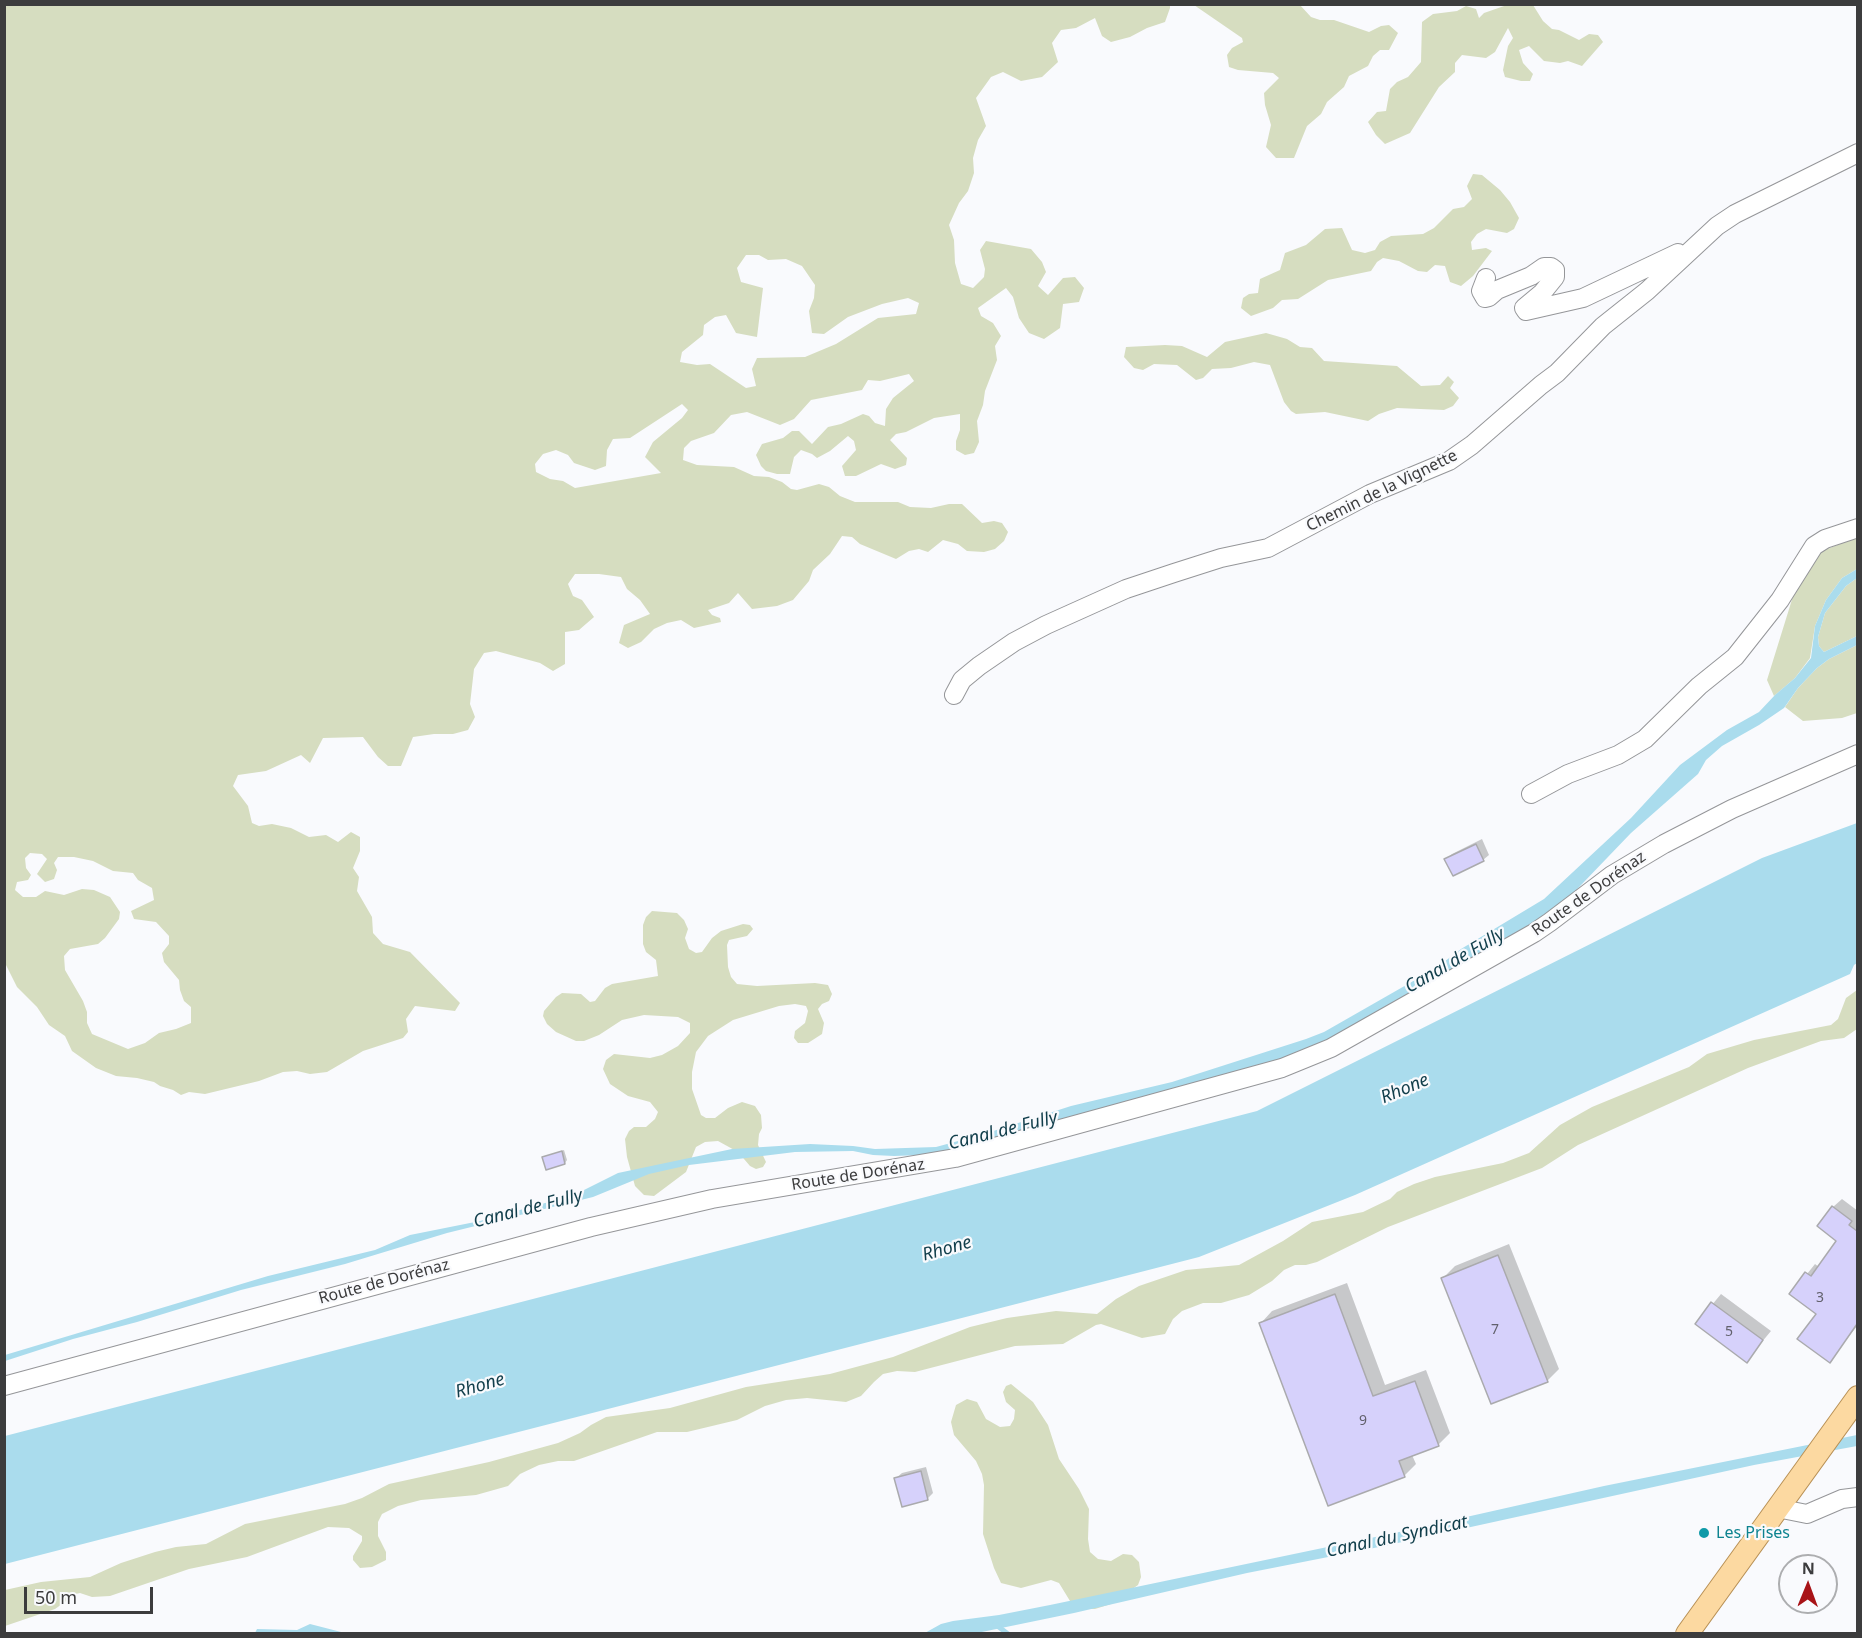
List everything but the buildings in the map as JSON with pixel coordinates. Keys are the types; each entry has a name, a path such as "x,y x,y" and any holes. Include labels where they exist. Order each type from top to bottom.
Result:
{"main road":[{"path":"1687,1634 1854,1402"}],"street":[{"name":"Chemin de la Vignette","path":"954,695 962,680 979,666 1014,642 1046,625 1126,589 1221,558 1268,548 1370,494 1461,453 1557,373 1603,326 1647,291 1717,226 1735,214 1857,153"},
{"path":"1486,278 1481,291 1485,298 1497,290 1531,276 1544,267 1551,267 1555,270 1555,277 1542,293 1524,308 1526,311 1584,298 1700,241"},
{"path":"1531,794 1568,774 1618,755 1645,738 1699,686 1735,657 1780,600 1814,546 1825,539 1857,528"},
{"name":"Route de Dorénaz","path":"4,1386 591,1227 712,1199 955,1158 1282,1068 1331,1048 1533,933 1612,875 1664,844 1732,809 1857,754"},
{"path":"1777,1508 1807,1514 1842,1499 1857,1497"}],"green space":[{"path":"5,5 1170,5 1170,8 1165,22 1130,37 1111,42 1102,36 1095,18 1076,28 1061,30 1052,43 1058,62 1042,77 1021,81 1003,72 991,77 976,98 986,126 978,140 973,158 974,173 968,191 959,203 949,225 954,240 955,263 961,284 973,288 984,277 985,269 980,250 986,241 1031,249 1042,262 1046,272 1038,286 1048,295 1063,278 1075,277 1084,288 1079,302 1063,304 1060,328 1044,339 1029,333 1019,318 1013,297 1006,288 978,308 981,316 993,323 1001,336 995,346 997,360 977,421 979,442 974,453 965,455 956,450 960,414 934,418 906,432 896,434 890,440 907,458 906,465 895,469 881,464 856,476 845,476 842,466 856,450 854,441 848,436 830,451 817,458 801,450 794,457 790,474 766,471 761,466 756,455 762,444 783,438 792,431 799,431 812,444 828,427 863,414 869,416 875,423 885,426 886,409 893,398 914,381 909,374 880,381 868,380 862,390 811,400 794,419 780,425 747,412 731,415 714,433 691,441 684,448 683,460 697,465 734,467 754,476 769,477 797,490 819,484 855,502 898,502 910,507 931,508 962,504 982,523 994,521 1002,523 1008,532 1004,541 995,549 984,552 967,551 958,544 943,540 928,552 919,549 909,551 896,559 860,544 852,537 842,536 830,554 813,570 809,581 793,600 777,606 752,609 738,593 729,603 708,610 712,615 720,618 721,622 694,628 681,620 667,623 654,629 641,642 628,648 619,643 624,625 650,614 640,600 627,589 621,577 575,574 568,584 573,596 582,600 594,617 579,630 565,632 565,664 553,671 540,663 496,651 484,653 474,669 470,704 475,717 468,730 453,734 413,737 401,766 388,766 363,737 323,738 310,763 301,755 266,771 238,775 233,786 248,806 252,823 259,826 272,824 291,828 309,837 326,835 338,842 351,832 360,837 360,851 353,868 359,877 357,891 372,917 373,933 383,944 410,952 460,1003 455,1011 415,1006 406,1019 408,1032 403,1038 363,1051 327,1072 310,1074 297,1071 283,1072 259,1081 205,1094 189,1092 181,1095 154,1082 116,1076 96,1068 72,1051 65,1036 49,1025 37,1007 17,987 5,963","holes":["746,255 759,255 768,260 786,259 802,266 815,285 814,298 809,311 812,333 824,334 848,317 882,304 908,298 919,303 916,314 878,318 836,344 805,357 757,358 752,369 756,386 746,388 710,364 697,365 680,362 682,352 703,335 704,325 715,317 726,315 736,333 757,337 763,288 741,282 737,268","682,404 688,410 682,418 653,442 645,457 661,473 575,488 563,481 550,479 536,472 535,464 543,454 556,450 568,455 574,463 595,470 606,466 607,450 613,439 630,438","30,853 42,854 47,859 37,874 45,882 54,879 57,870 54,863 58,857 74,857 93,861 113,871 133,873 138,880 152,888 154,900 131,911 134,919 156,922 169,936 169,944 162,953 164,962 179,980 184,1001 191,1007 191,1023 159,1033 145,1043 128,1049 92,1034 87,1023 87,1012 83,1001 65,970 64,956 70,949 98,944 119,919 120,912 110,897 94,890 82,889 64,895 45,891 36,897 23,897 15,890 17,882 28,880 31,875 26,868 25,858"]},
{"path":"1194,5 1300,5 1311,17 1320,20 1334,20 1369,32 1389,25 1398,33 1389,50 1380,50 1373,56 1368,66 1349,76 1344,87 1327,102 1321,114 1307,126 1294,158 1276,158 1266,147 1271,125 1264,93 1279,78 1273,73 1229,67 1227,55 1232,48 1243,42 1242,38"},
{"path":"1507,5 1533,5 1543,21 1552,29 1579,40 1589,34 1598,35 1603,42 1582,66 1568,61 1560,63 1544,61 1529,46 1519,50 1523,63 1533,74 1530,81 1521,81 1505,77 1503,70 1508,46 1513,38 1508,28 1495,52 1486,58 1462,55 1455,63 1455,72 1439,87 1410,133 1385,144 1368,122 1377,112 1386,111 1390,89 1397,82 1408,77 1421,62 1422,22 1433,14 1457,11 1466,6 1476,9 1479,18 1484,13"},
{"path":"1473,174 1482,175 1500,190 1519,218 1514,229 1507,233 1486,229 1477,234 1471,242 1472,250 1486,248 1492,251 1473,276 1461,286 1450,282 1445,266 1435,265 1427,272 1418,271 1399,261 1383,258 1371,271 1328,280 1298,299 1282,300 1273,308 1251,316 1241,308 1243,298 1249,294 1258,293 1260,279 1280,270 1285,253 1306,245 1325,229 1342,228 1352,250 1365,253 1375,250 1380,242 1391,236 1423,234 1434,228 1453,209 1464,207 1472,199 1467,186"},
{"path":"1266,333 1287,339 1300,347 1312,348 1324,361 1397,366 1421,386 1440,385 1448,376 1454,382 1450,388 1459,398 1453,406 1444,410 1397,408 1379,414 1368,421 1325,412 1296,414 1284,402 1270,365 1254,362 1231,368 1212,369 1203,378 1196,380 1177,365 1154,364 1143,370 1134,368 1124,357 1126,347 1165,345 1182,346 1207,357 1225,342"},
{"path":"1857,537 1857,569 1842,578 1826,600 1815,626 1810,658 1795,678 1774,696 1767,680 1799,577 1820,552"},
{"path":"1857,578 1857,636 1824,652 1819,646 1818,637 1825,613 1846,586"},
{"path":"1857,645 1857,713 1842,718 1803,721 1785,707 1798,688 1817,668 1829,659"},
{"path":"652,911 677,913 684,920 688,929 685,938 689,949 696,953 702,952 712,938 721,931 743,924 750,925 753,929 747,936 729,940 727,945 728,967 731,977 737,984 757,986 815,983 828,985 832,994 829,1001 818,1009 824,1023 822,1034 808,1043 798,1043 794,1038 795,1031 805,1023 808,1011 806,1006 795,1004 779,1006 733,1020 708,1036 696,1052 692,1072 692,1089 701,1115 706,1118 715,1118 728,1108 742,1102 755,1106 761,1115 762,1128 758,1145 766,1162 763,1167 756,1169 750,1166 738,1152 718,1141 705,1142 696,1147 686,1172 654,1196 644,1195 635,1186 625,1139 634,1127 646,1127 655,1119 658,1112 650,1102 628,1096 610,1084 603,1069 606,1060 614,1054 650,1058 662,1055 678,1046 690,1033 690,1023 678,1017 644,1015 622,1020 599,1035 584,1041 576,1041 556,1032 547,1024 543,1016 544,1011 562,993 581,994 590,1002 595,1001 605,988 612,984 658,976 656,960 646,952 643,944 643,925 646,917"},
{"path":"1857,990 1857,1029 1844,1038 1821,1041 1748,1068 1578,1145 1542,1168 1388,1227 1317,1262 1295,1265 1284,1270 1272,1281 1249,1295 1221,1303 1203,1303 1182,1311 1173,1319 1165,1334 1142,1338 1101,1324 1096,1325 1063,1344 1015,1346 915,1372 897,1371 883,1374 861,1396 846,1402 807,1398 786,1400 765,1406 737,1420 687,1432 657,1432 574,1461 558,1461 539,1465 520,1474 508,1486 476,1495 421,1500 398,1506 382,1514 378,1522 378,1536 386,1552 386,1560 372,1567 360,1568 353,1560 362,1536 349,1528 328,1527 247,1557 189,1569 110,1596 92,1597 80,1593 71,1595 55,1609 5,1626 5,1590 41,1582 90,1577 121,1563 155,1552 206,1544 245,1524 345,1504 389,1484 489,1462 558,1443 606,1417 670,1408 746,1387 830,1374 893,1357 970,1327 1007,1318 1056,1311 1097,1314 1116,1299 1139,1286 1186,1270 1239,1265 1312,1222 1363,1212 1414,1184 1435,1177 1503,1163 1529,1153 1560,1125 1592,1107 1689,1067 1707,1054 1754,1040 1831,1025 1838,1019 1846,998"},
{"path":"1011,1384 1033,1402 1048,1425 1059,1459 1089,1509 1090,1552 1098,1559 1111,1561 1123,1554 1132,1555 1139,1562 1141,1577 1138,1585 1111,1604 1086,1609 1070,1601 1059,1583 1051,1580 1021,1588 1001,1583 994,1568 983,1534 984,1485 982,1474 976,1461 954,1435 951,1422 956,1405 967,1399 977,1402 986,1419 1000,1427 1010,1426 1015,1410 1006,1402 1003,1392 1006,1386"}],"water":[{"name":"Canal de Fully","path":"1857,569 1857,578 1846,586 1825,613 1818,637 1819,646 1824,652 1857,636 1857,645 1829,659 1817,668 1798,688 1784,708 1722,746 1706,760 1698,774 1631,833 1559,908 1543,920 1303,1055 955,1151 894,1156 853,1151 795,1152 689,1165 649,1174 593,1197 447,1233 345,1264 241,1290 5,1361 5,1355 268,1276 375,1250 410,1235 480,1221 574,1195 618,1173 732,1149 810,1144 875,1149 936,1147 1071,1106 1172,1082 1324,1032 1436,968 1461,949 1544,899 1631,818 1680,765 1727,730 1759,712 1795,678 1811,658 1815,626 1826,600 1842,578"},
{"name":"Rhone","path":"1857,823 1857,963 1850,974 1355,1195 1199,1257 5,1564 5,1436 1257,1111 1762,858"},
{"name":"Canal du Syndicat","path":"1857,1435 1857,1446 1754,1465 1384,1546 1247,1573 1074,1613 977,1633 923,1634 941,1624 953,1621 1050,1605 1404,1531 1604,1486"},
{"path":"310,1624 345,1633 255,1633 257,1629 297,1630"}],"waterway":[{"path":"995,1624 1008,1634"}],"place":[{"name":"Les Prises","path":"1704,1533"}]}
